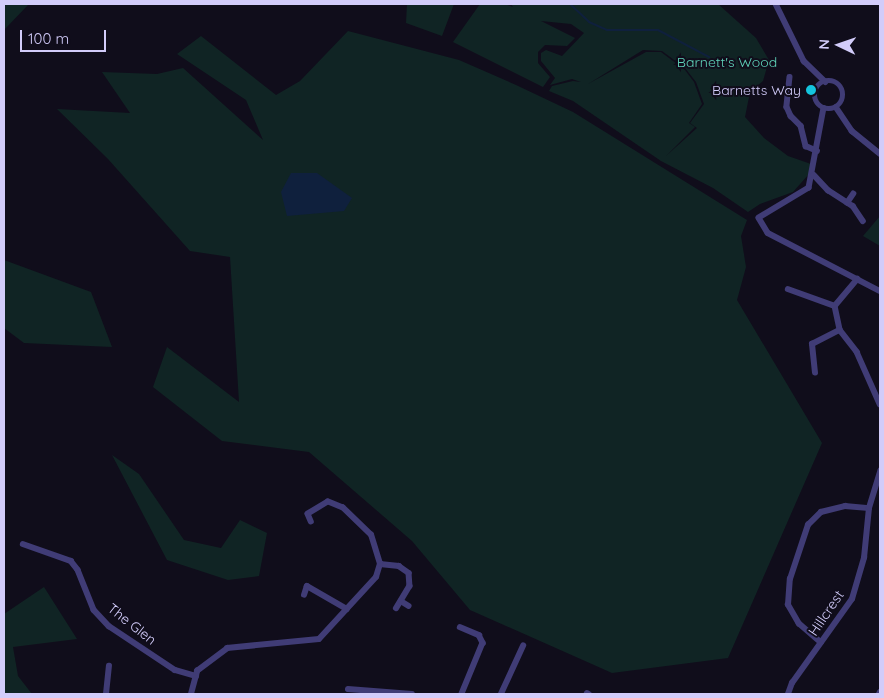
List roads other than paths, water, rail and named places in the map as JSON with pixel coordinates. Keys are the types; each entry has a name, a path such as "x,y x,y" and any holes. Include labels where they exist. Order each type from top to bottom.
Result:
{"street":[{"path":"776,4 804,61 826,82 834,83 841,88 843,97 836,107"},
{"path":"790,77 787,107 791,116 801,126 806,146 817,152"},
{"path":"826,82 819,87 816,94 818,103 824,108 836,107"},
{"path":"836,107 852,131 880,154"},
{"path":"824,108 814,174 809,188 760,218 768,233 880,291"},
{"path":"814,174 828,190 847,203 863,221"},
{"path":"847,203 853,194"},
{"path":"835,306 858,279"},
{"path":"788,289 835,306"},
{"path":"835,306 840,330 857,352 880,404"},
{"path":"815,373 812,344 840,330"},
{"name":"Hillcrest","path":"788,694 852,599 864,558 869,508 880,471"},
{"path":"191,694 196,676 206,662 222,651 236,645 313,641 326,634 370,586 380,564 371,535 336,503 328,502 308,514 311,521"},
{"path":"822,643 799,624 788,605 790,579 808,525 821,512 845,506 869,508"},
{"name":"The Glen","path":"24,544 71,561 78,570 94,610 109,626 175,670 196,676"},
{"path":"380,564 399,566 409,572 410,586 397,608"},
{"path":"304,595 308,586 347,609"},
{"path":"401,601 409,606"},
{"path":"460,627 479,636 483,643 462,694"},
{"path":"501,694 523,646"},
{"path":"106,694 109,666"},
{"path":"348,689 412,694"}],"water":[{"path":"291,173 317,173 352,198 344,211 287,216 281,192"}],"waterway":[{"path":"570,4 589,22 607,30 658,30 709,57"}],"place":[{"name":"Barnetts Way","path":"811,90"}],"park label":[{"name":"Barnett's Wood","path":"727,62"}]}
